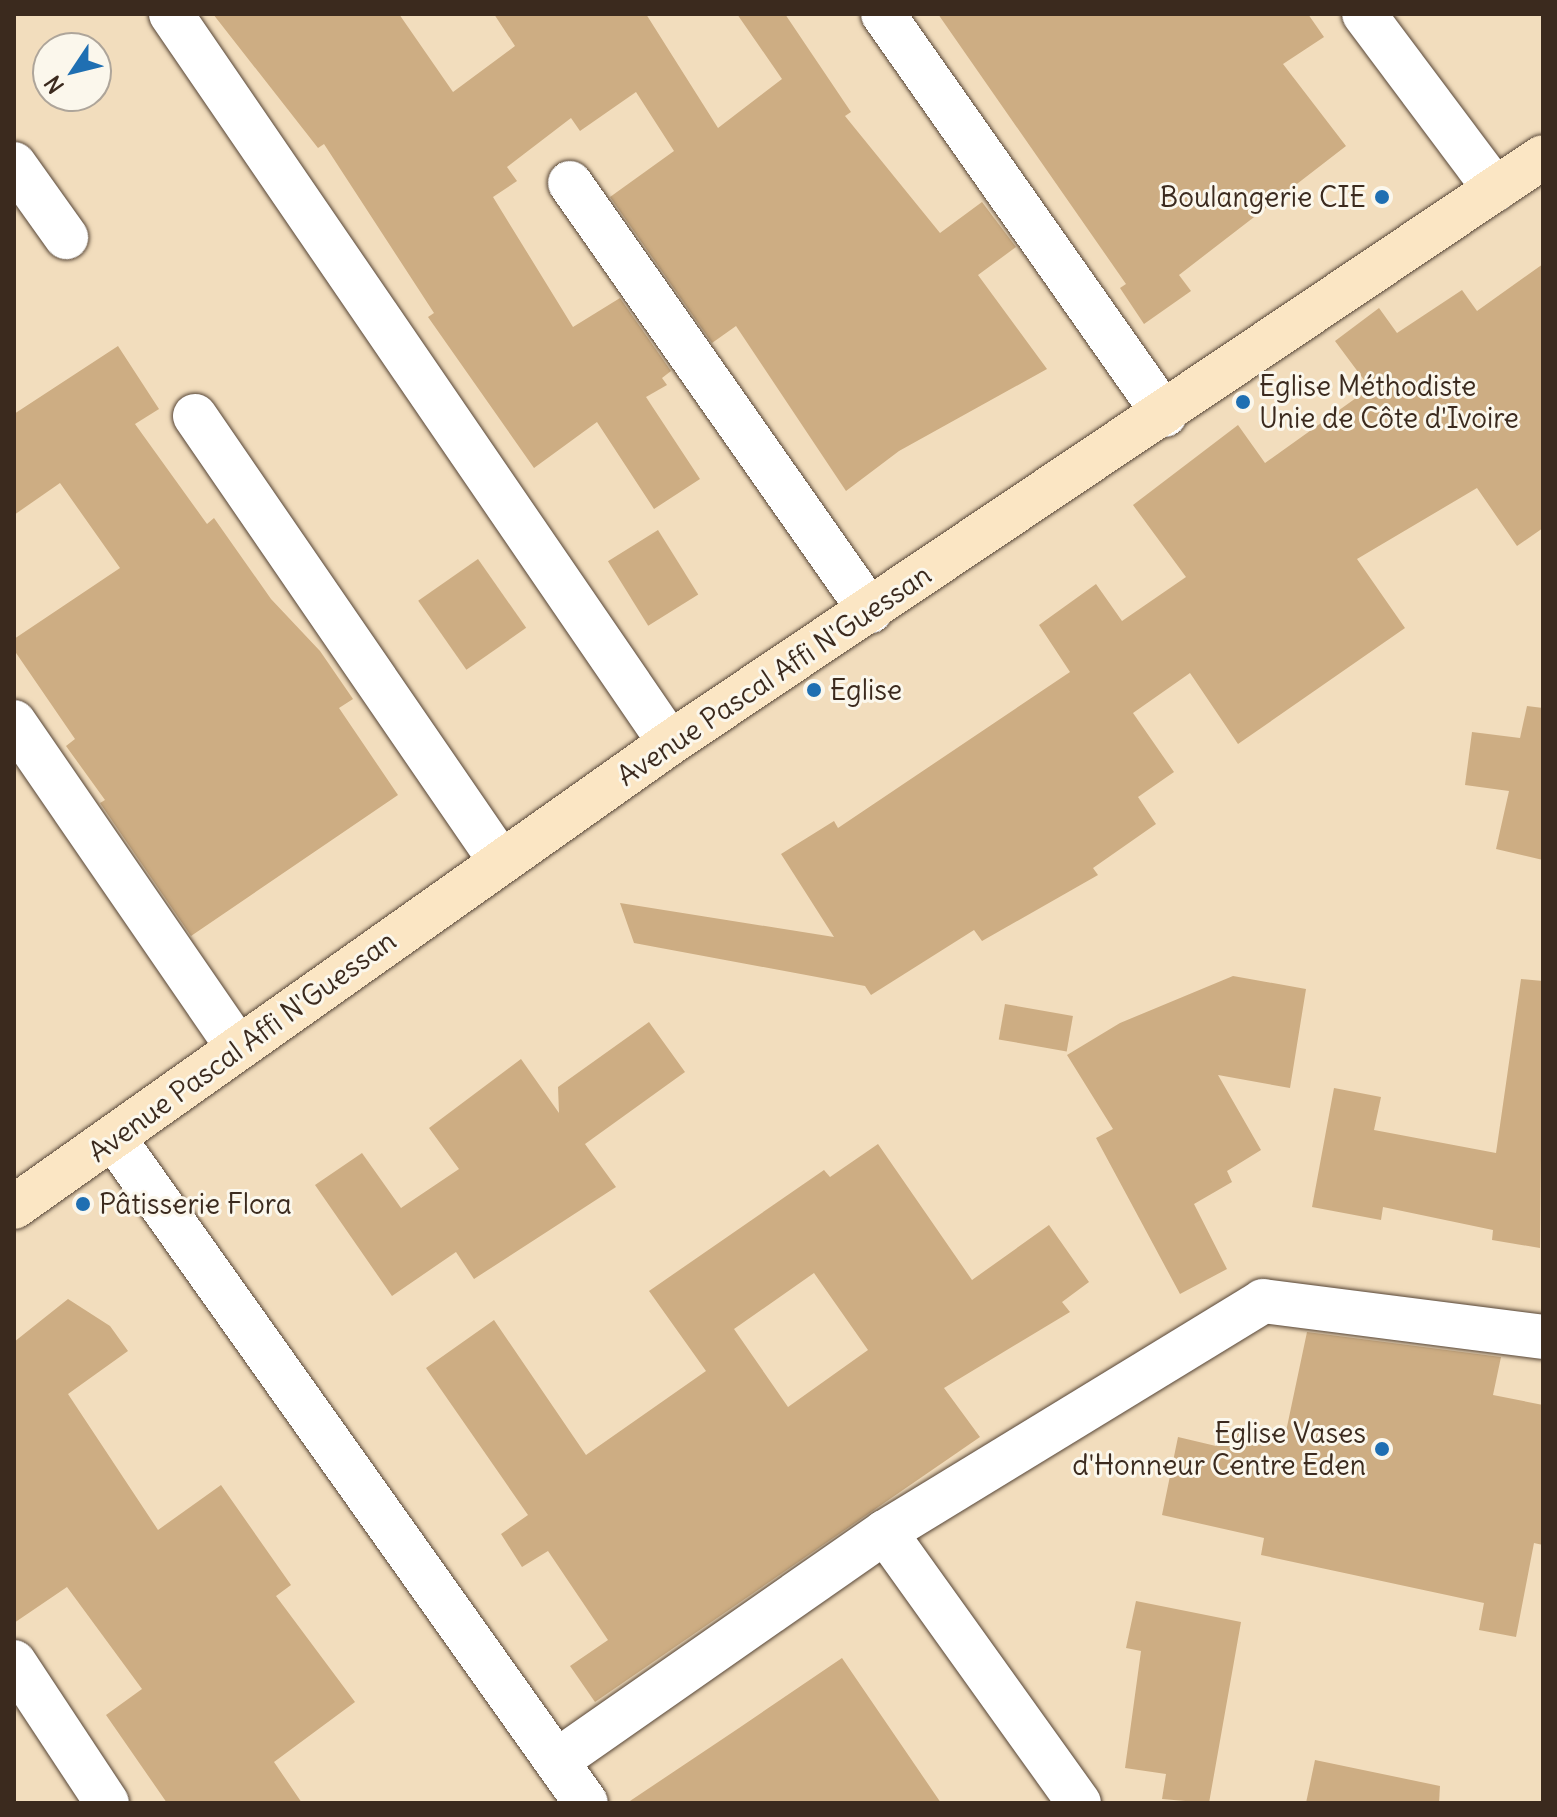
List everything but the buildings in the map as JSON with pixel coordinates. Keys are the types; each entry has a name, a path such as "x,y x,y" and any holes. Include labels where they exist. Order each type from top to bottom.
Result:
{"street":[{"path":"171,14 670,743"},
{"path":"883,14 1165,415"},
{"path":"1364,14 1495,189"},
{"name":"Avenue Pascal Affi N'Guessan","path":"14,1207 115,1140 237,1046 670,743 1165,415 1543,157"},
{"path":"14,164 66,237"},
{"path":"570,183 870,611"},
{"path":"195,416 501,862"},
{"path":"14,722 237,1046"},
{"path":"115,1140 586,1803"},
{"path":"558,1760 885,1532 1263,1301 1543,1337"},
{"path":"885,1532 1079,1803"},
{"path":"14,1662 107,1803"}],"place":[{"name":"Boulangerie CIE","path":"1382,197"},
{"name":"Eglise Méthodiste Unie de Côte d'Ivoire","path":"1243,402"},
{"name":"Eglise","path":"814,690"},
{"name":"Pâtisserie Flora","path":"83,1204"},
{"name":"Eglise Vases d'Honneur Centre Eden","path":"1382,1449"}]}
